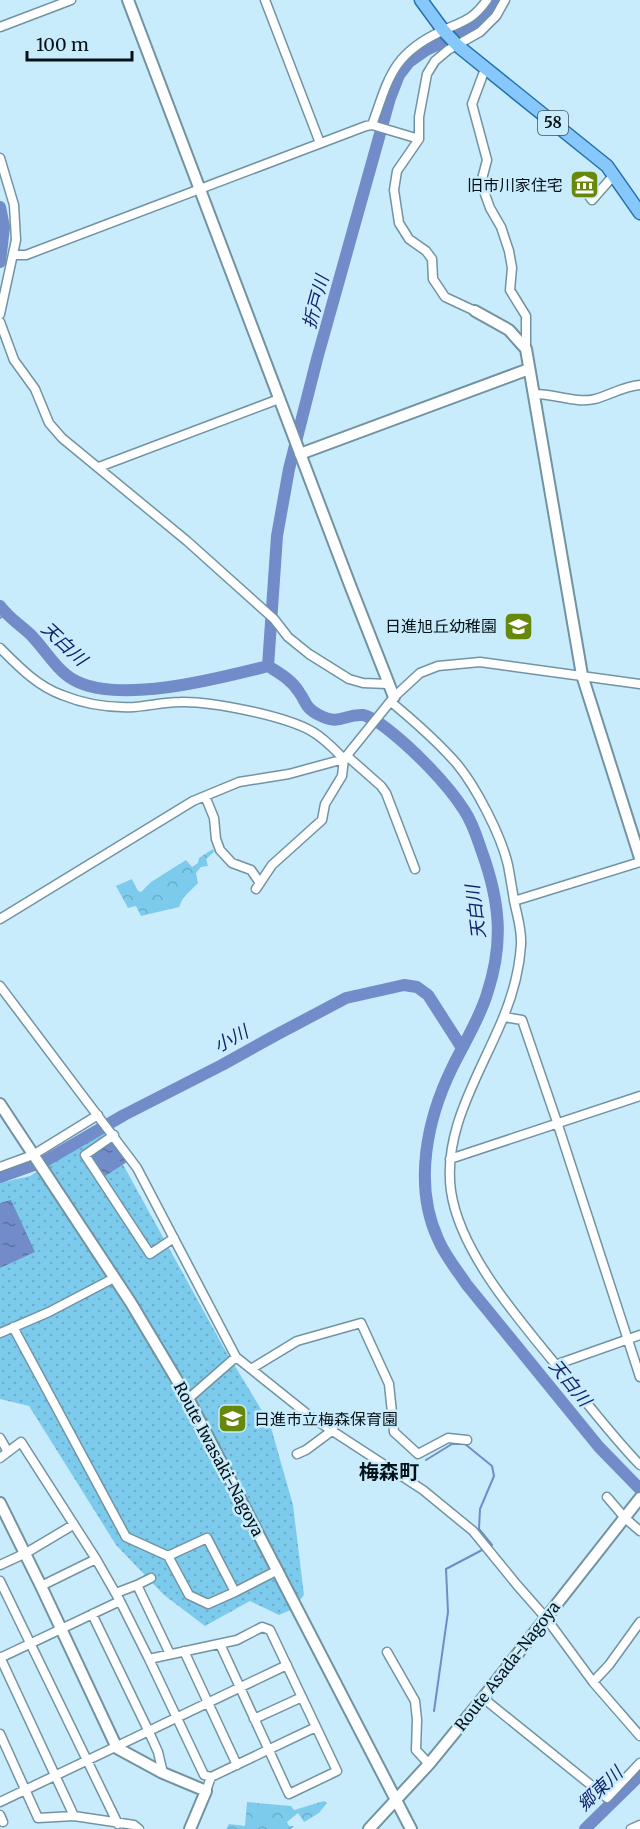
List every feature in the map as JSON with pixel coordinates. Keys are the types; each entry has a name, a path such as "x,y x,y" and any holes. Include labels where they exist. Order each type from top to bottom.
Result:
{"main road":[{"name":"58","path":"421,0 444,32 457,44 591,153 614,176 640,211"}],"street":[{"path":"0,27 71,0"},
{"path":"128,0 392,699 457,764 470,782 501,844 507,863 521,928 520,959 512,997 457,1125 450,1159 453,1201 471,1245 489,1278 555,1365 640,1465"},
{"path":"266,0 320,143"},
{"path":"505,0 496,16 480,32 440,55 427,74 419,117 419,139 397,171 394,190 399,223 409,239 426,251 432,259 434,279 445,297 476,310 509,330 526,349"},
{"path":"378,127 383,90 399,61 424,40 472,18 486,1"},
{"path":"485,69 472,104 487,160 482,183 509,251 512,268 510,290 526,316 526,349 529,369 582,675 640,860 514,901"},
{"path":"14,255 26,255 320,143 378,127 419,139"},
{"path":"0,158 14,205 16,240 0,314"},
{"path":"588,196 592,200 614,176"},
{"path":"0,322 14,360 35,389 49,423 62,438 187,541 274,619 288,637 309,654 349,679 363,683 388,684"},
{"path":"300,454 529,369"},
{"path":"533,394 579,400 594,399 640,385"},
{"path":"99,467 279,399"},
{"path":"0,648 34,680 61,695 86,703 134,707 177,702 206,703 259,714 304,727 315,733 381,786 386,793 415,868"},
{"path":"0,919 193,801 239,783 290,774 346,757 359,744 392,699 420,674 446,664 480,662 640,684"},
{"path":"205,796 214,818 216,839 220,850 231,863 251,870 258,886 272,865 322,820 325,804 342,776 346,757"},
{"path":"0,986 138,1168 236,1357 311,1417 423,1490 473,1531 546,1618 593,1682 640,1736"},
{"path":"504,1017 522,1020 640,1377"},
{"path":"450,1159 640,1096"},
{"name":"Route Iwasaki-Nagoya","path":"0,1104 114,1278 188,1399 411,1829"},
{"path":"0,1167 35,1157 100,1118"},
{"path":"112,1132 85,1155 150,1254 174,1238"},
{"path":"0,1333 49,1312 114,1278"},
{"path":"251,1369 297,1341 361,1323 389,1384 393,1432 418,1454 448,1438 467,1440"},
{"path":"13,1327 126,1537 168,1556 189,1595 208,1604 278,1570"},
{"path":"555,1365 640,1335"},
{"path":"188,1399 236,1357"},
{"path":"297,1454 333,1430"},
{"path":"0,1438 8,1452"},
{"path":"0,1458 21,1442 118,1597 204,1775 211,1777 316,1727"},
{"path":"607,1497 640,1532"},
{"name":"Route Asada-Nagoya","path":"369,1829 429,1764 640,1498"},
{"path":"0,1503 26,1553 117,1748 163,1773 206,1791"},
{"path":"0,1565 26,1553 73,1525"},
{"path":"168,1556 207,1538 235,1592"},
{"path":"41,1586 96,1559"},
{"path":"74,1816 0,1658 92,1614 151,1578"},
{"path":"0,1581 118,1824"},
{"path":"137,1585 170,1654"},
{"path":"92,1614 158,1752 163,1773"},
{"path":"593,1682 609,1665 640,1622"},
{"path":"149,1659 237,1640 262,1627 270,1630 337,1772 289,1794 220,1644"},
{"path":"184,1651 237,1765"},
{"path":"387,1652 415,1701 416,1750 429,1764"},
{"path":"0,1802 287,1665"},
{"path":"254,1719 302,1697"},
{"path":"483,1698 607,1798 640,1762"},
{"path":"0,1734 40,1820 74,1816 134,1825 139,1829"},
{"path":"190,1829 211,1777"},
{"path":"631,1829 640,1825"}],"green space":[{"path":"213,849 214,852 206,859 208,866 201,867 196,873 198,883 183,898 179,907 141,916 136,906 128,908 116,886 132,879 138,891 141,892 151,882 186,860 192,867 198,863 199,858"},
{"path":"104,1130 224,1348 270,1424 293,1505 304,1595 293,1609 279,1615 250,1601 205,1626 164,1595 116,1545 29,1406 0,1399 0,1183 30,1176"},
{"path":"324,1801 327,1803 319,1813 304,1822 298,1813 287,1822 289,1826 294,1826 291,1829 226,1829 229,1824 245,1826 247,1802 291,1806 294,1810"}],"water":[{"path":"112,1141 127,1162 105,1176 88,1155"},
{"path":"11,1200 35,1252 0,1268 0,1203"}],"waterway":[{"name":"折戸川","path":"268,666 277,536 289,469 317,359 390,98 399,75 409,62 426,50 477,26 496,0"},
{"name":"天白川","path":"0,207 4,227 0,262"},
{"name":"天白川","path":"0,606 30,634 62,671 74,680 93,687 117,690 170,687 268,666 293,684 309,708 319,715 332,720 363,715 381,724 418,756 457,800 472,825 488,870 496,905 498,940 484,1004 443,1088 430,1130 425,1175 430,1218 444,1251 467,1285 599,1447 640,1489"},
{"path":"0,618 7,613"},
{"name":"小川","path":"0,1177 45,1161 124,1115 346,998 404,985 417,987 428,995 462,1048"},
{"path":"426,1460 452,1444 465,1444 492,1466 494,1476 480,1509 479,1529 492,1545 489,1547"},
{"path":"434,1711 448,1612 446,1569 484,1549"},
{"name":"郷東川","path":"585,1829 640,1775"}],"place":[{"name":"旧市川家住宅","path":"584,185"},
{"name":"日進旭丘幼稚園","path":"518,626"},
{"name":"日進市立梅森保育園","path":"233,1419"}],"district":[{"name":"梅森町","path":"389,1472"}]}
